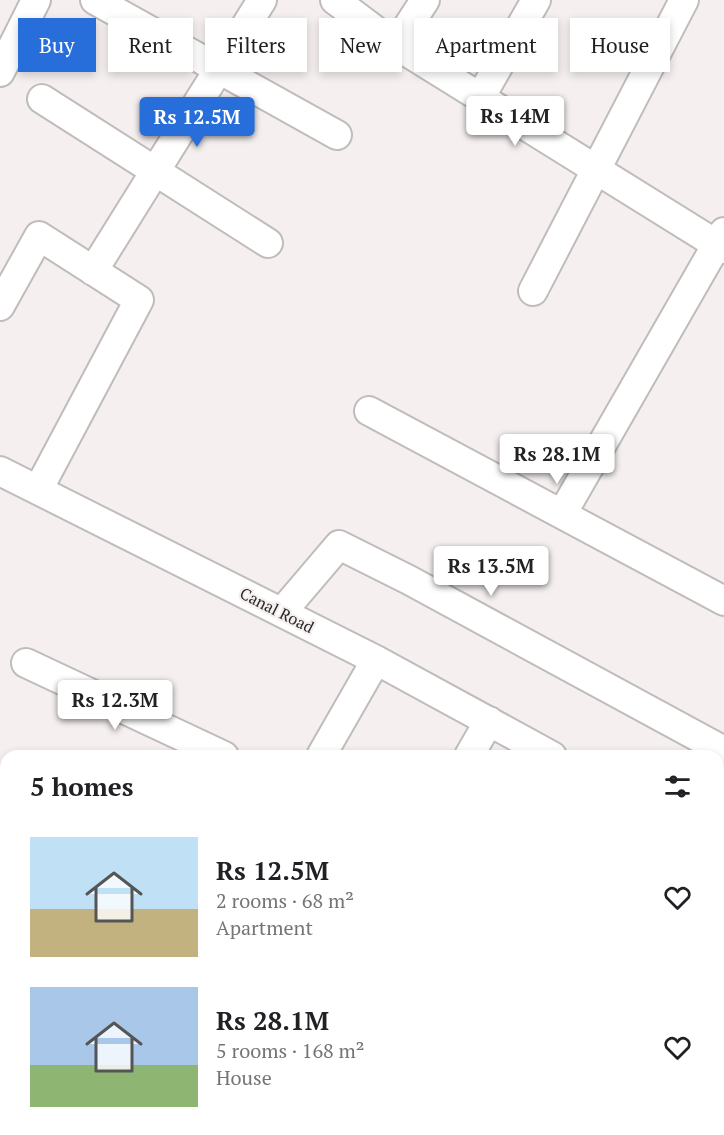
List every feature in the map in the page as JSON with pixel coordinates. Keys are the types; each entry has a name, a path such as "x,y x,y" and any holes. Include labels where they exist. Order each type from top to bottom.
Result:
{"street":[{"path":"0,72 36,0"},
{"path":"95,0 205,62"},
{"path":"251,18 262,0"},
{"path":"335,0 359,18"},
{"path":"402,36 425,0"},
{"path":"480,98 536,0"},
{"path":"533,291 684,0"},
{"path":"402,49 596,170 722,242 562,514"},
{"path":"93,271 218,72"},
{"path":"223,72 337,135"},
{"path":"42,99 268,243"},
{"path":"0,306 39,236 139,300 38,490"},
{"path":"369,411 724,600"},
{"name":"Canal Road","path":"0,471 376,660 541,750"},
{"path":"282,612 339,545 409,580 722,750"},
{"path":"324,750 376,660"},
{"path":"26,663 211,750"},
{"path":"473,750 489,722"}]}
